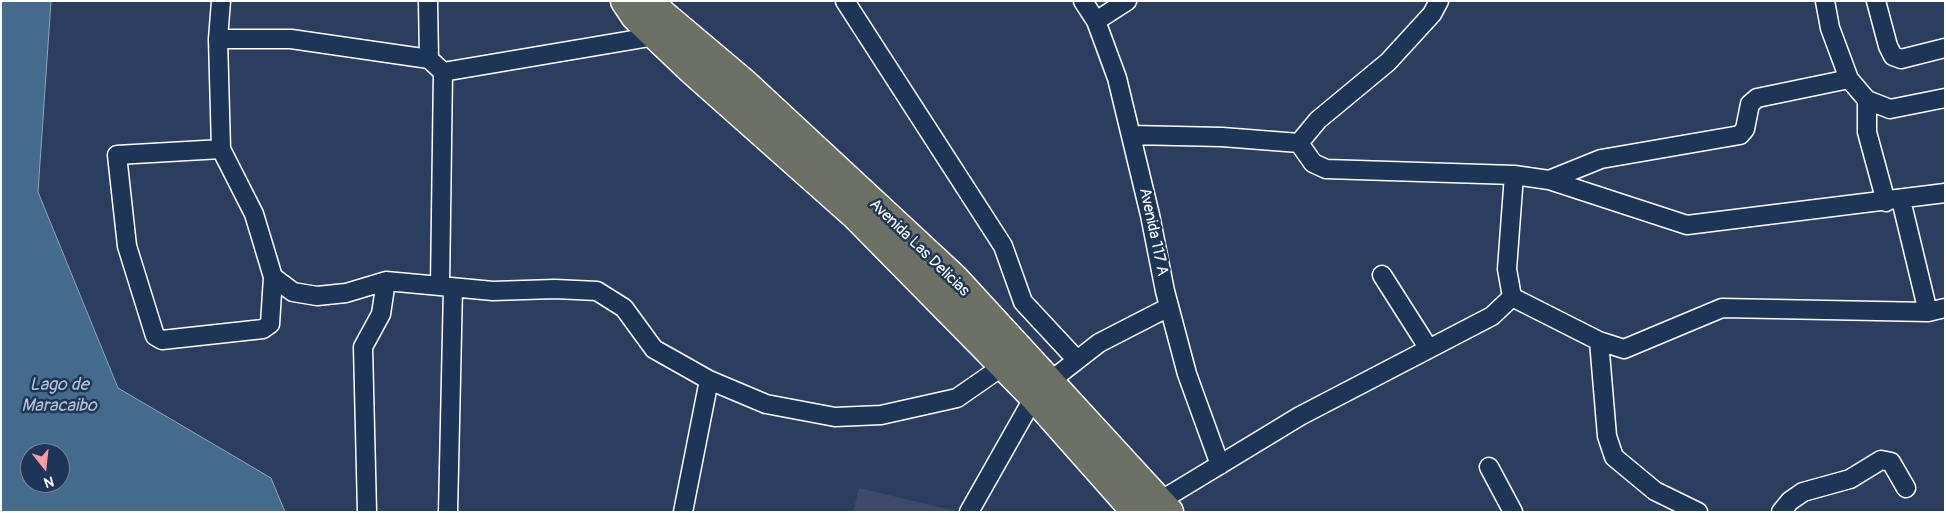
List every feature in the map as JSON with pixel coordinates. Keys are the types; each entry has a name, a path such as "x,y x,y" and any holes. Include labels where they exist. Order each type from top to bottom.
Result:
{"main road":[{"name":"Avenida Las Delicias","path":"625,1 635,16 656,36 855,215 1003,366 1041,390"},
{"name":"Avenida Las Delicias","path":"653,1 662,13 744,83 954,278 1041,390 1155,508"}],"street":[{"path":"220,149 117,154 127,246 155,336 162,340 263,330 270,324 273,277 254,214 220,149 218,39 221,1"},
{"path":"428,1 429,59"},
{"path":"845,1 1003,246 1023,302 1077,360"},
{"name":"Avenida 117 A","path":"1083,1 1096,21 1117,78 1169,307 1187,374 1220,465"},
{"path":"1096,21 1127,1"},
{"path":"1298,143 1318,120 1388,62 1432,14 1439,1"},
{"path":"1824,1 1830,28 1849,79 1867,100 1890,110 1945,98"},
{"path":"1876,1 1888,46 1893,56 1901,59 1945,48"},
{"path":"443,72 656,36"},
{"path":"218,39 291,39 429,59 443,72 448,512"},
{"path":"1549,180 1601,159 1740,135 1745,130 1750,104 1757,98 1849,79"},
{"path":"1512,297 1598,341 1624,348 1722,308 1936,310 1867,132 1867,100"},
{"path":"1131,135 1222,137 1298,143 1313,163 1326,169 1514,175 1549,180 1687,225 1894,201 1945,193"},
{"path":"1512,297 1507,269 1514,175"},
{"path":"1382,275 1429,349"},
{"path":"273,277 293,292 317,296 346,293 386,281 493,291 555,289 598,291 624,308 654,349 709,380 766,404 835,417 882,415 957,398 1003,366"},
{"path":"367,512 364,347 380,314 386,281"},
{"path":"1155,508 1300,416 1492,316 1512,297"},
{"path":"969,512 1041,390 1099,343 1169,307"},
{"path":"1598,341 1607,436 1614,457 1655,491 1698,512"},
{"path":"684,512 709,380"},
{"path":"1781,512 1790,501 1803,492 1850,479 1881,460 1891,462 1906,488"},
{"path":"1489,467 1513,512"}],"shaded area":[{"path":"859,488 956,511 853,512"}],"water":[{"name":"Lago de Maracaibo","path":"1,1 51,1 38,192 118,388 271,478 285,512 1,512"}]}
